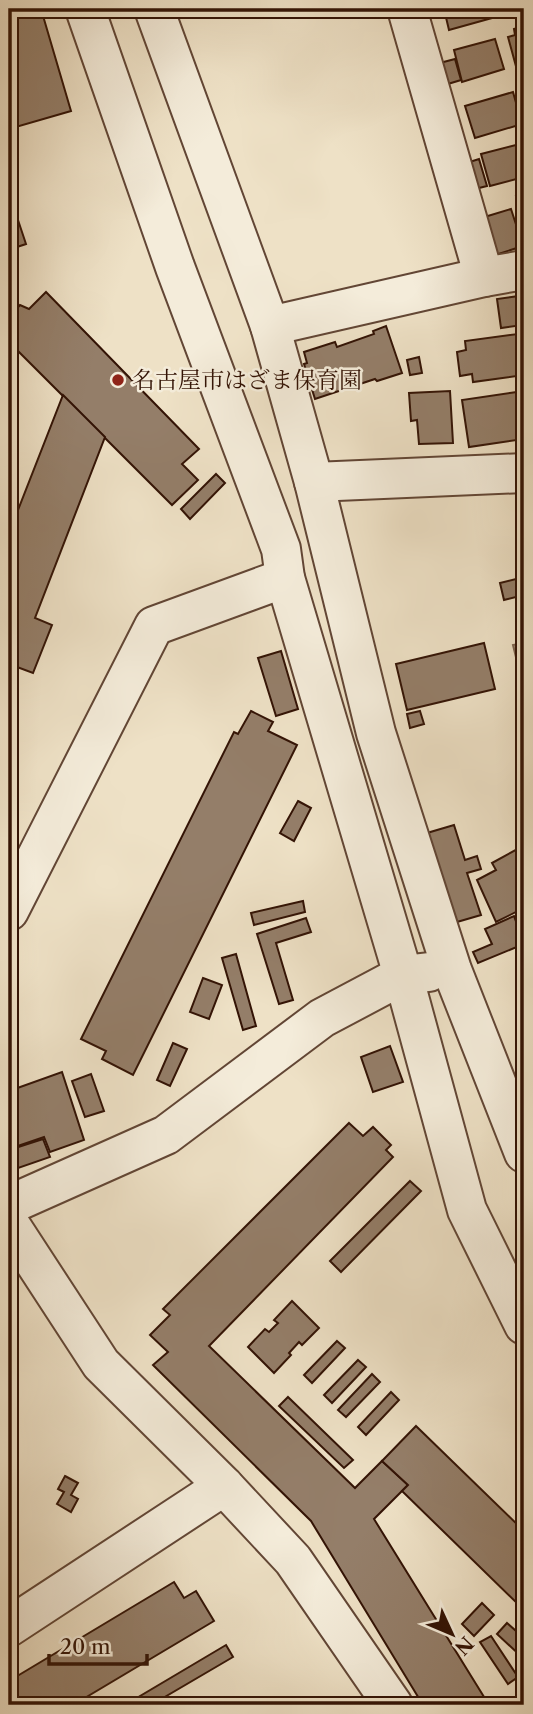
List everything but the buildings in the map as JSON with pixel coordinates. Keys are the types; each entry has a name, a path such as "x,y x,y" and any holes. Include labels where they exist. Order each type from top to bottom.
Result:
{"street":[{"path":"85,9 175,267 281,549 285,578 403,975 467,1210 524,1325"},
{"path":"154,9 270,326 314,482 376,733 452,970 524,1153"},
{"path":"407,9 484,277"},
{"path":"270,326 524,270"},
{"path":"314,482 524,473"},
{"path":"9,911 154,626 285,578"},
{"path":"9,1205 166,1135 322,1018 403,975 452,970"},
{"path":"9,1223 101,1364 293,1559 393,1705"},
{"path":"9,1627 224,1486"}],"shaded area":[{"path":"524,643 524,690 513,645"}],"place":[{"name":"名古屋市はざま保育園","path":"118,380"}]}
